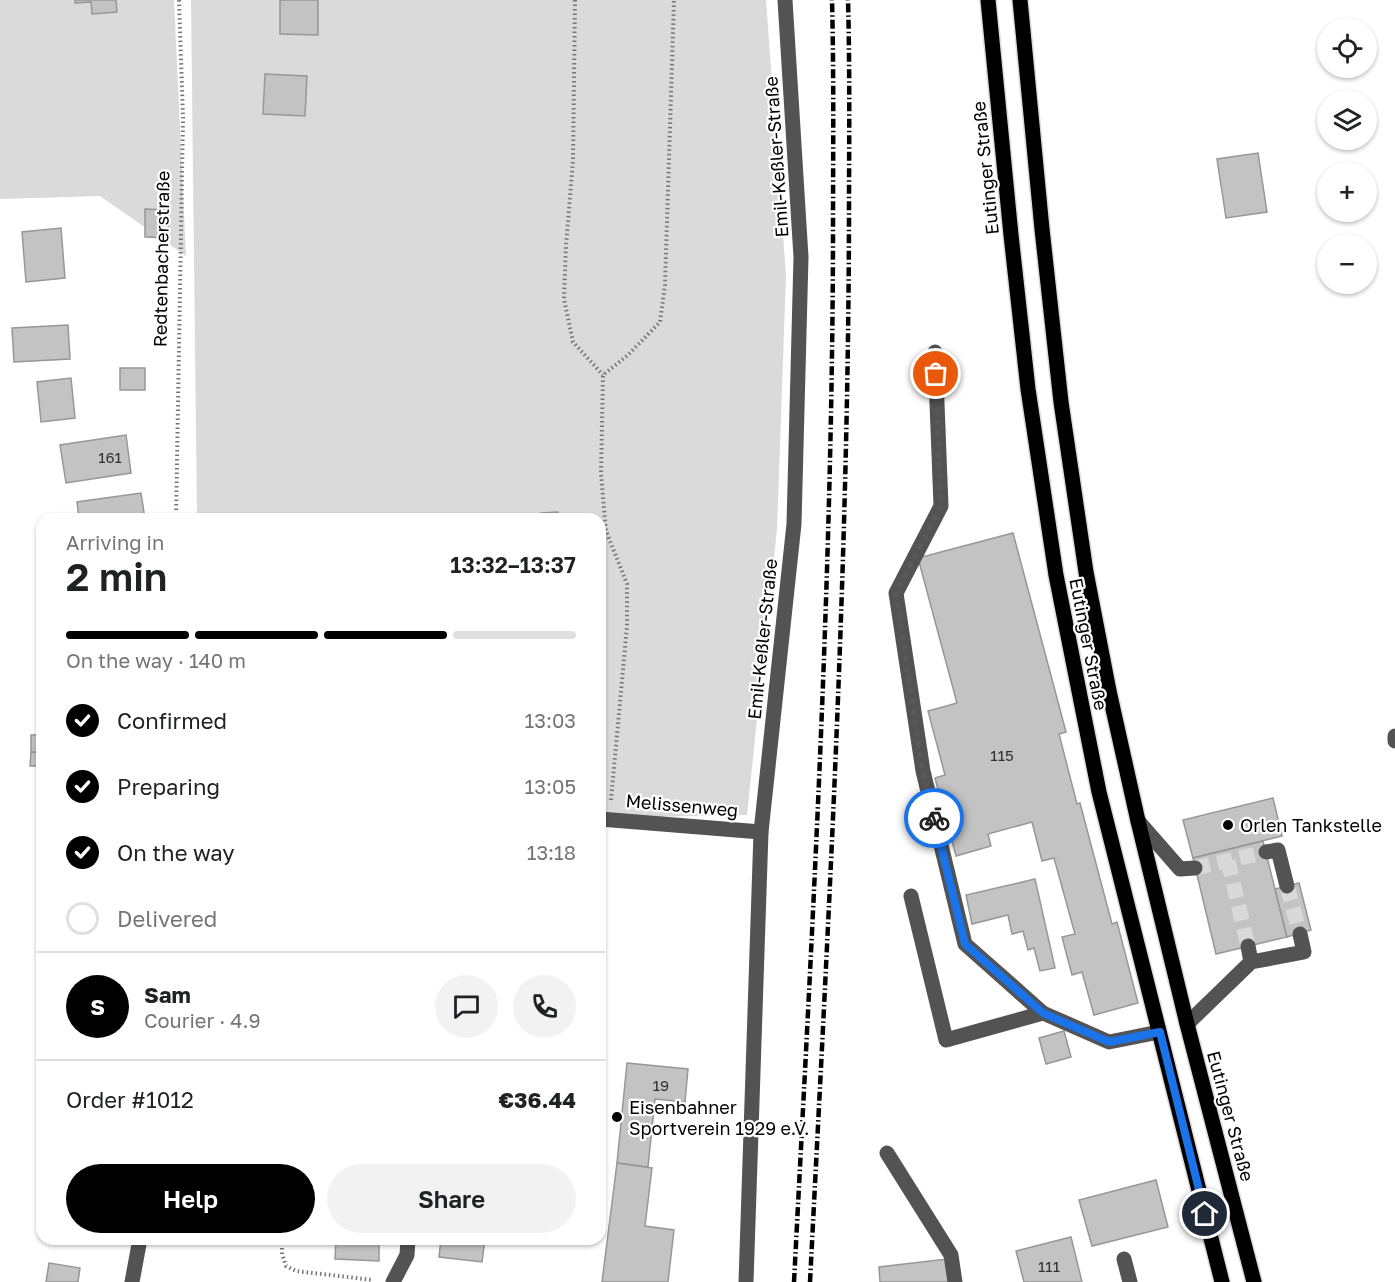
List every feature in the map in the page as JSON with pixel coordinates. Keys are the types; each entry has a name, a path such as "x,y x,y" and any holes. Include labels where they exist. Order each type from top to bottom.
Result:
{"main road":[{"name":"Eutinger Straße","path":"988,0 1028,389 1056,575 1099,792 1222,1282"},
{"name":"Eutinger Straße","path":"1020,0 1060,390 1084,561 1109,691 1138,821 1187,1024 1254,1282"}],"street":[{"name":"Emil-Keßler-Straße","path":"746,1282 751,971 761,832 794,524 801,256 785,0"},
{"path":"935,352 941,506 896,593 923,771 965,944 1043,1013 1109,1042 1160,1032"},
{"path":"1395,736 1395,741"},
{"name":"Melissenweg","path":"606,819 761,832"},
{"path":"1138,821 1179,869 1195,868"},
{"path":"1266,852 1278,850 1287,886"},
{"path":"911,896 946,1040 1043,1013"},
{"path":"1187,1024 1251,962 1305,952 1300,934"},
{"path":"1248,946 1251,962"},
{"path":"887,1153 951,1255 955,1282"},
{"path":"132,1282 139,1245"},
{"path":"393,1282 407,1255 408,1245"},
{"path":"1124,1260 1130,1282"}],"path":[{"name":"Redtenbacherstraße","path":"176,513 183,118 179,0"},
{"path":"575,0 573,160 564,299 573,342 603,375 601,474 604,513"},
{"path":"603,375 628,355 660,322 665,285 674,0"},
{"path":"606,531 627,584 627,626 619,726 606,812"},
{"path":"282,1245 286,1266 296,1271 393,1282"}],"shaded area":[{"path":"0,0 174,0 186,256 100,196 0,199"},
{"path":"191,0 766,0 786,276 777,529 747,815 606,818 606,513 197,513"}],"building":[{"path":"75,0 116,0 117,12 92,14 91,2 75,3"},
{"path":"280,0 318,0 318,35 280,34"},
{"path":"265,74 307,76 305,116 263,114"},
{"path":"1258,153 1267,212 1226,218 1217,159"},
{"path":"145,209 169,210 168,238 145,237"},
{"path":"61,228 65,278 26,282 22,232"},
{"path":"68,325 70,359 14,362 12,328"},
{"path":"120,368 145,368 145,390 120,390"},
{"path":"71,378 75,418 41,422 37,382"},
{"path":"126,435 131,473 66,483 60,445"},
{"path":"141,493 144,513 78,513 77,502"},
{"path":"1013,533 1066,732 1059,734 1077,804 1080,803 1112,924 1117,922 1138,1003 1094,1015 1082,972 1072,975 1062,937 1075,934 1054,858 1042,861 1032,822 988,834 991,846 956,856 935,778 945,775 928,711 957,703 918,558"},
{"path":"31,735 36,735 36,752 31,752"},
{"path":"31,752 36,752 36,766 30,766"},
{"path":"1273,798 1282,836 1193,858 1183,820"},
{"path":"1263,841 1287,937 1216,954 1193,858"},
{"path":"1035,879 1055,968 1040,971 1034,948 1028,950 1023,931 1012,934 1008,915 972,924 966,895"},
{"path":"1299,883 1311,930 1287,937 1275,889"},
{"path":"1064,1031 1071,1057 1046,1064 1039,1038"},
{"path":"627,1063 688,1069 685,1102 655,1099 648,1167 617,1163"},
{"path":"617,1163 652,1168 645,1226 674,1230 668,1282 602,1282"},
{"path":"1156,1180 1168,1227 1092,1246 1079,1200"},
{"path":"1071,1237 1082,1282 1024,1282 1016,1251"},
{"path":"336,1245 379,1245 379,1261 335,1259"},
{"path":"440,1245 484,1245 482,1262 439,1257"},
{"path":"947,1259 950,1282 880,1282 879,1267"},
{"path":"49,1263 80,1268 78,1282 46,1282"}],"tunnel":[{"path":"1195,868 1266,852"},
{"path":"1228,861 1248,946"},
{"path":"1287,886 1300,934"}],"railway":[{"path":"794,1282 820,760 829,500 833,239 832,0"},
{"path":"810,1282 836,751 845,485 849,219 848,0"}],"way so far":[{"path":"934,818 923,771 896,593 941,506 936,374"}],"place":[{"name":"Orlen Tankstelle","path":"1228,825"},
{"name":"Eisenbahner Sportverein 1929 e.V.","path":"617,1117"}],"route":[{"path":"934,818 965,944 1043,1013 1109,1042 1160,1032 1205,1214"}]}
